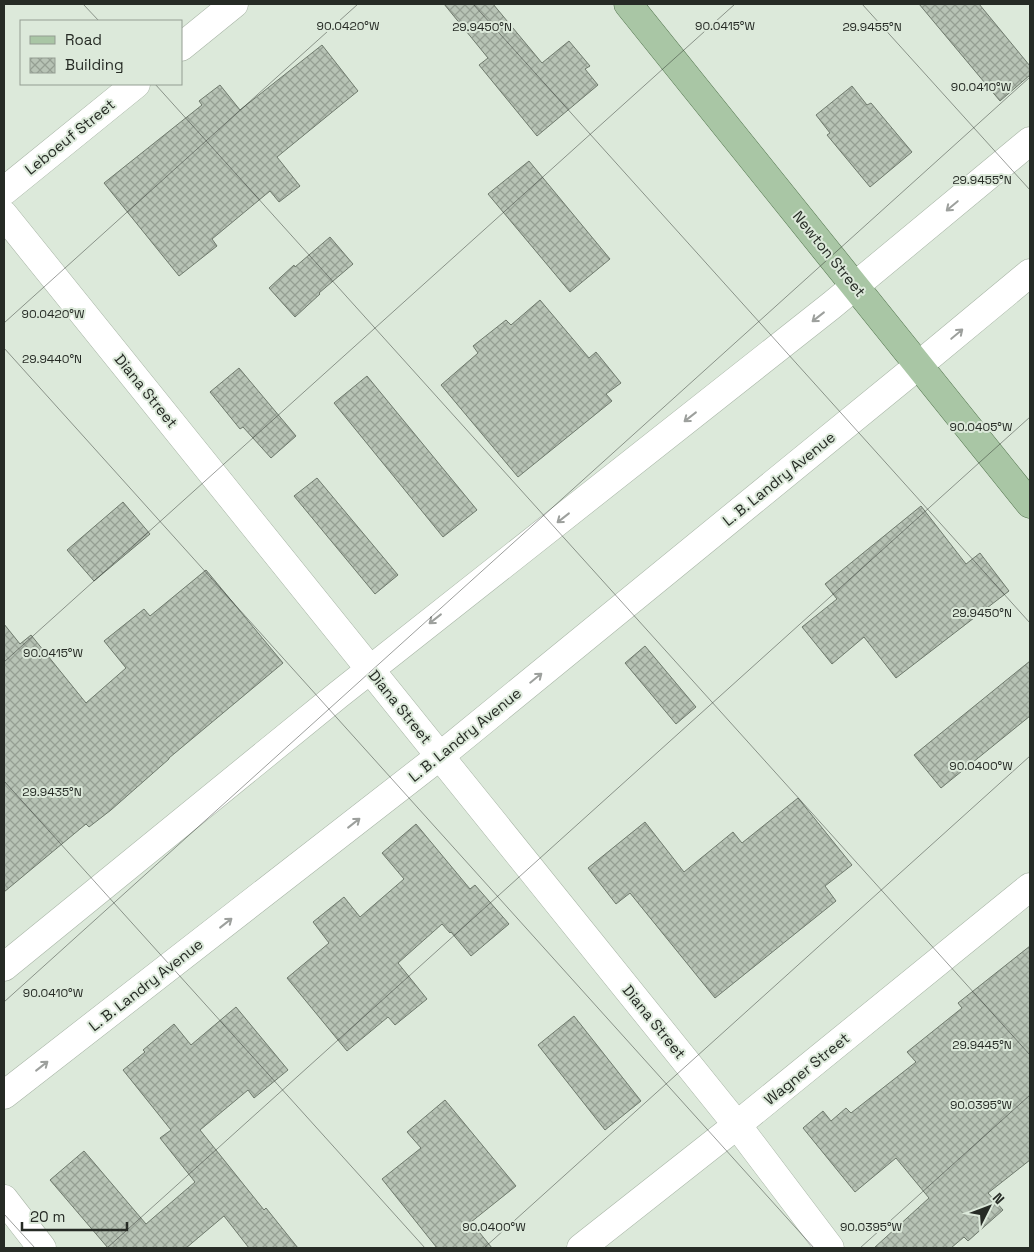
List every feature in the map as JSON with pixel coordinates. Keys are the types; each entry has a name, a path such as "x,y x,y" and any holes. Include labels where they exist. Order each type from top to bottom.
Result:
{"main road":[{"name":"Newton Street","path":"628,4 1030,504"}],"street":[{"path":"182,46 234,4"},
{"name":"Leboeuf Street","path":"4,191 135,85"},
{"path":"4,967 370,670 856,286 1030,141"},
{"name":"Diana Street","path":"4,215 737,1125 830,1248"},
{"name":"L. B. Landry Avenue","path":"4,1096 440,756 1030,273"},
{"name":"Wagner Street","path":"581,1248 737,1125 1030,887"},
{"path":"4,1200 42,1248"}],"building":[{"path":"444,4 493,4 542,63 569,41 590,66 585,69 598,85 537,136 479,65 488,58"},
{"path":"919,4 979,4 1030,66 1030,75 1000,101"},
{"path":"322,45 358,91 277,157 300,186 279,202 270,191 212,239 217,246 179,276 104,183 202,105 199,101 220,85 240,110"},
{"path":"852,86 867,105 871,103 912,152 870,187 827,135 830,133 816,115"},
{"path":"529,161 610,259 570,292 488,194"},
{"path":"330,237 353,264 319,293 295,317 269,288 294,265 295,267"},
{"path":"540,300 589,358 596,352 621,383 606,394 612,401 518,477 441,385 478,353 473,346 506,320 511,325"},
{"path":"239,368 296,436 271,458 243,427 240,429 210,392"},
{"path":"367,376 477,510 443,537 334,403"},
{"path":"317,478 398,575 375,594 294,496"},
{"path":"123,502 150,534 94,581 67,550"},
{"path":"921,506 966,564 980,553 1009,591 896,678 864,637 832,664 802,627 837,599 825,584"},
{"path":"206,570 283,663 169,758 111,810 89,827 86,824 4,892 4,624 20,644 31,635 86,703 126,668 104,641 144,609 150,616"},
{"path":"645,646 696,707 676,724 625,663"},
{"path":"1030,661 1030,716 941,788 914,755"},
{"path":"798,798 852,865 825,886 836,901 715,998 630,893 616,904 588,868 645,822 684,872 733,832 742,843"},
{"path":"416,824 470,889 475,885 509,924 471,956 442,924 398,963 427,999 395,1025 388,1017 347,1051 287,978 329,943 313,922 344,897 360,917 404,879 382,853"},
{"path":"1030,946 1030,1160 988,1193 1003,1210 968,1241 964,1237 951,1248 874,1248 929,1198 896,1158 855,1192 803,1128 823,1111 831,1121 846,1108 851,1113 916,1062 907,1052 962,1008 958,1003"},
{"path":"236,1007 288,1070 254,1098 248,1090 200,1130 264,1210 266,1208 298,1248 249,1248 224,1216 186,1248 108,1248 50,1180 84,1151 146,1224 195,1182 160,1138 171,1130 123,1070 174,1024 191,1045"},
{"path":"574,1016 641,1101 605,1130 538,1045"},
{"path":"445,1100 516,1186 471,1222 492,1248 437,1248 382,1179 421,1148 407,1132"}]}
